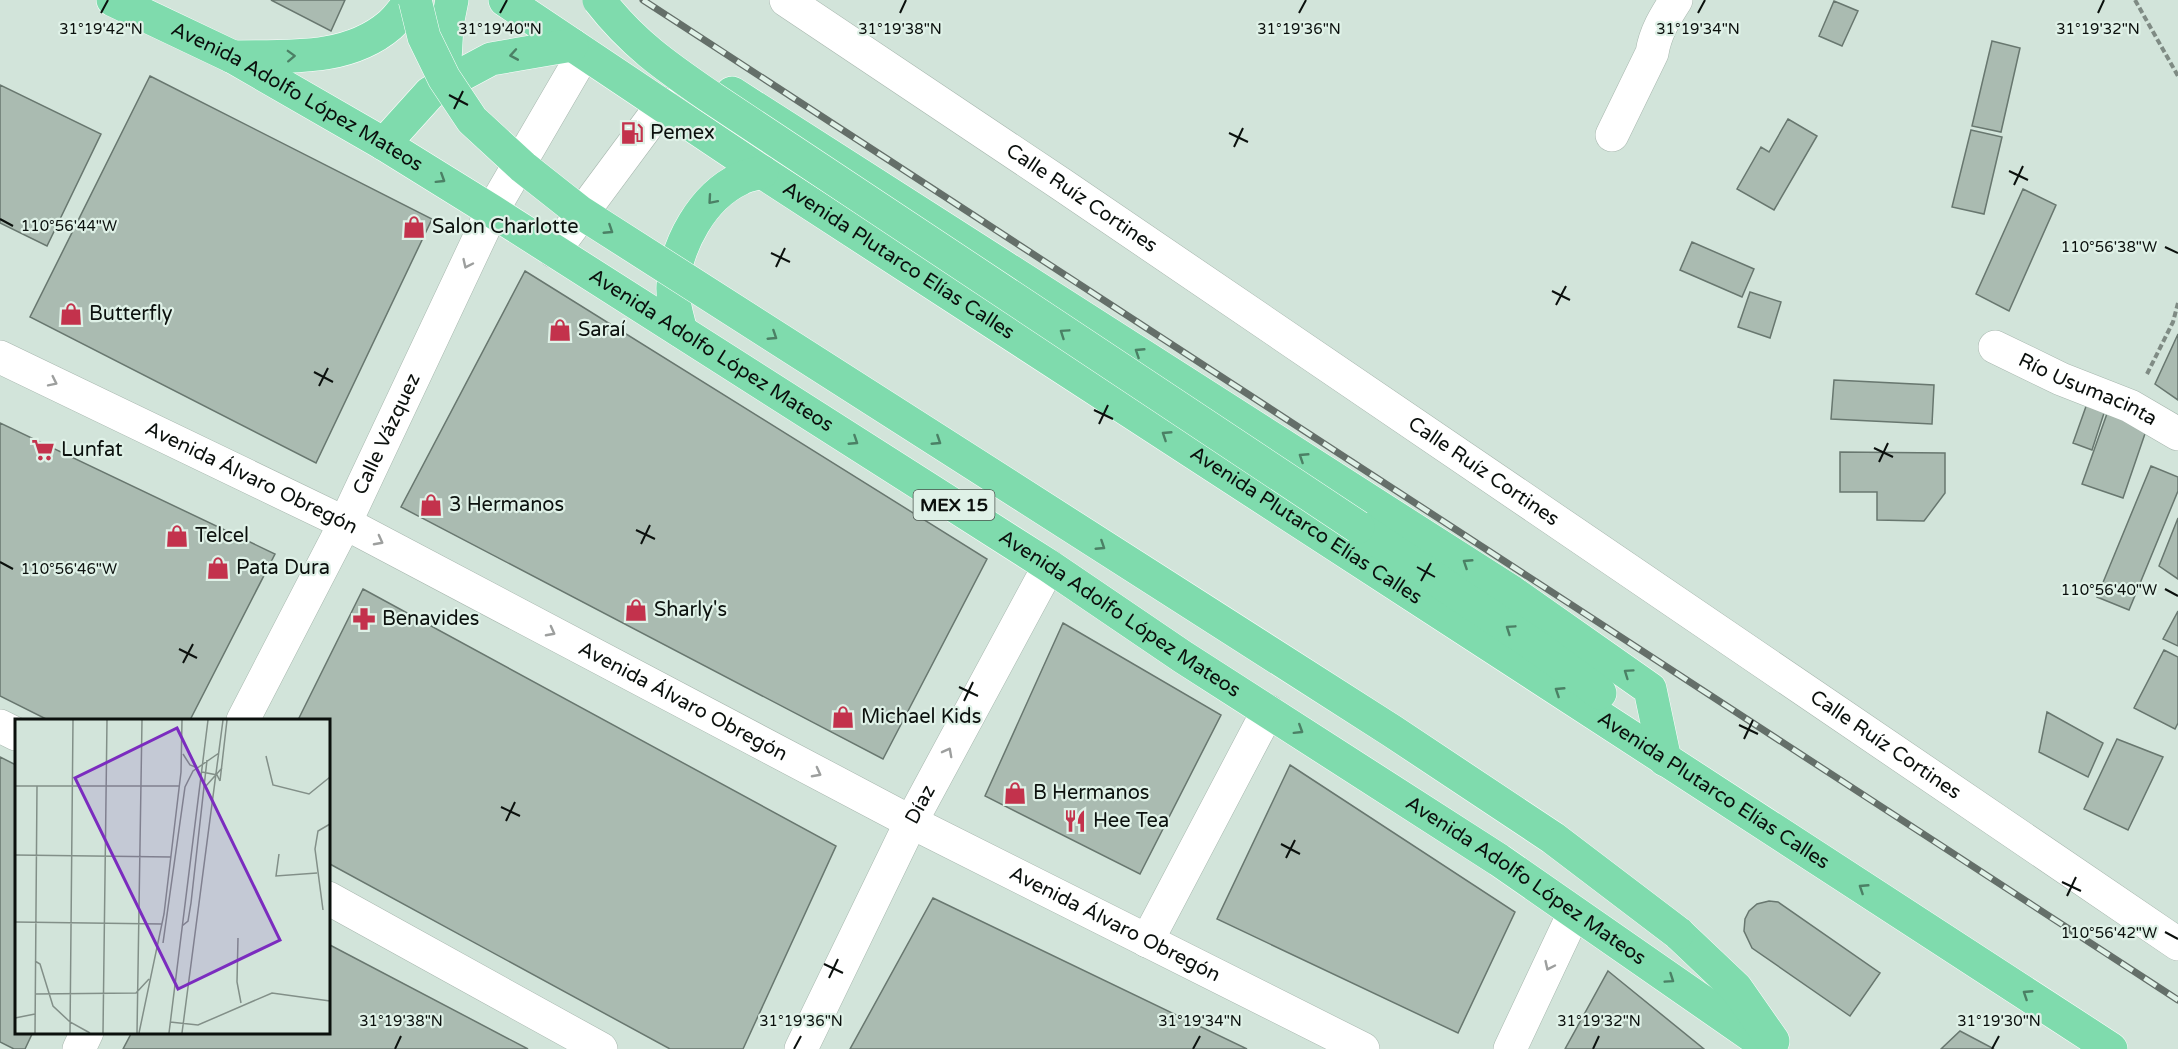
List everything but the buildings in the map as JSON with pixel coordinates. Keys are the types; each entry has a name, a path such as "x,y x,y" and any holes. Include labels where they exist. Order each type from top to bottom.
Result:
{"highway":[{"name":"Avenida Adolfo López Mateos","path":"113,0 157,9 233,57 384,144 554,250 1049,566 1499,860 1772,1049"},
{"path":"233,57 329,53 360,44 390,25 413,0"},
{"path":"413,0 424,37 444,78 472,120 523,167 580,212 1392,731 1553,838 1678,933 1736,988 1778,1049"},
{"path":"444,78 447,25 452,0"},
{"name":"Avenida Plutarco Elías Calles","path":"505,0 762,172 2111,1049"},
{"path":"584,0 1336,478 1512,592 1595,650 1650,689 1665,760"},
{"path":"615,8 637,44 712,99 1540,649 1640,727 1665,760"},
{"path":"384,144 430,93 491,59 578,49"},
{"path":"681,331 674,303 674,285 679,258 691,228 718,192 740,179 762,172"}],"street":[{"name":"Calle Ruíz Cortines","path":"786,0 1061,184 2178,944"},
{"path":"1612,135 1652,53 1662,22 1676,0"},
{"name":"Calle Vázquez","path":"244,719 345,523 492,211 578,49"},
{"path":"554,250 663,104"},
{"name":"Río Usumacinta","path":"1995,347 2061,379 2130,406 2178,434"},
{"name":"Avenida Álvaro Obregón","path":"0,357 345,523 911,822 1363,1049"},
{"name":"Díaz","path":"801,1049 911,822 1049,566"},
{"path":"1147,941 1268,711"},
{"path":"0,726 15,734"},
{"path":"330,899 601,1049"},
{"path":"1509,1049 1574,913"},
{"path":"79,1049 86,1034"}],"path":[{"path":"2135,0 2178,76"},
{"path":"2130,406 2173,322 2178,303"}],"railway":[{"path":"643,0 2178,1000"}],"place":[{"name":"Pemex","path":"632,133"},
{"name":"Salon Charlotte","path":"414,227"},
{"name":"Butterfly","path":"71,314"},
{"name":"Saraí","path":"560,330"},
{"name":"Lunfat","path":"43,450"},
{"name":"3 Hermanos","path":"431,505"},
{"name":"Telcel","path":"177,536"},
{"name":"Pata Dura","path":"218,568"},
{"name":"Sharly's","path":"636,610"},
{"name":"Benavides","path":"364,619"},
{"name":"Michael Kids","path":"843,717"},
{"name":"B Hermanos","path":"1015,793"},
{"name":"Hee Tea","path":"1075,821"}]}
